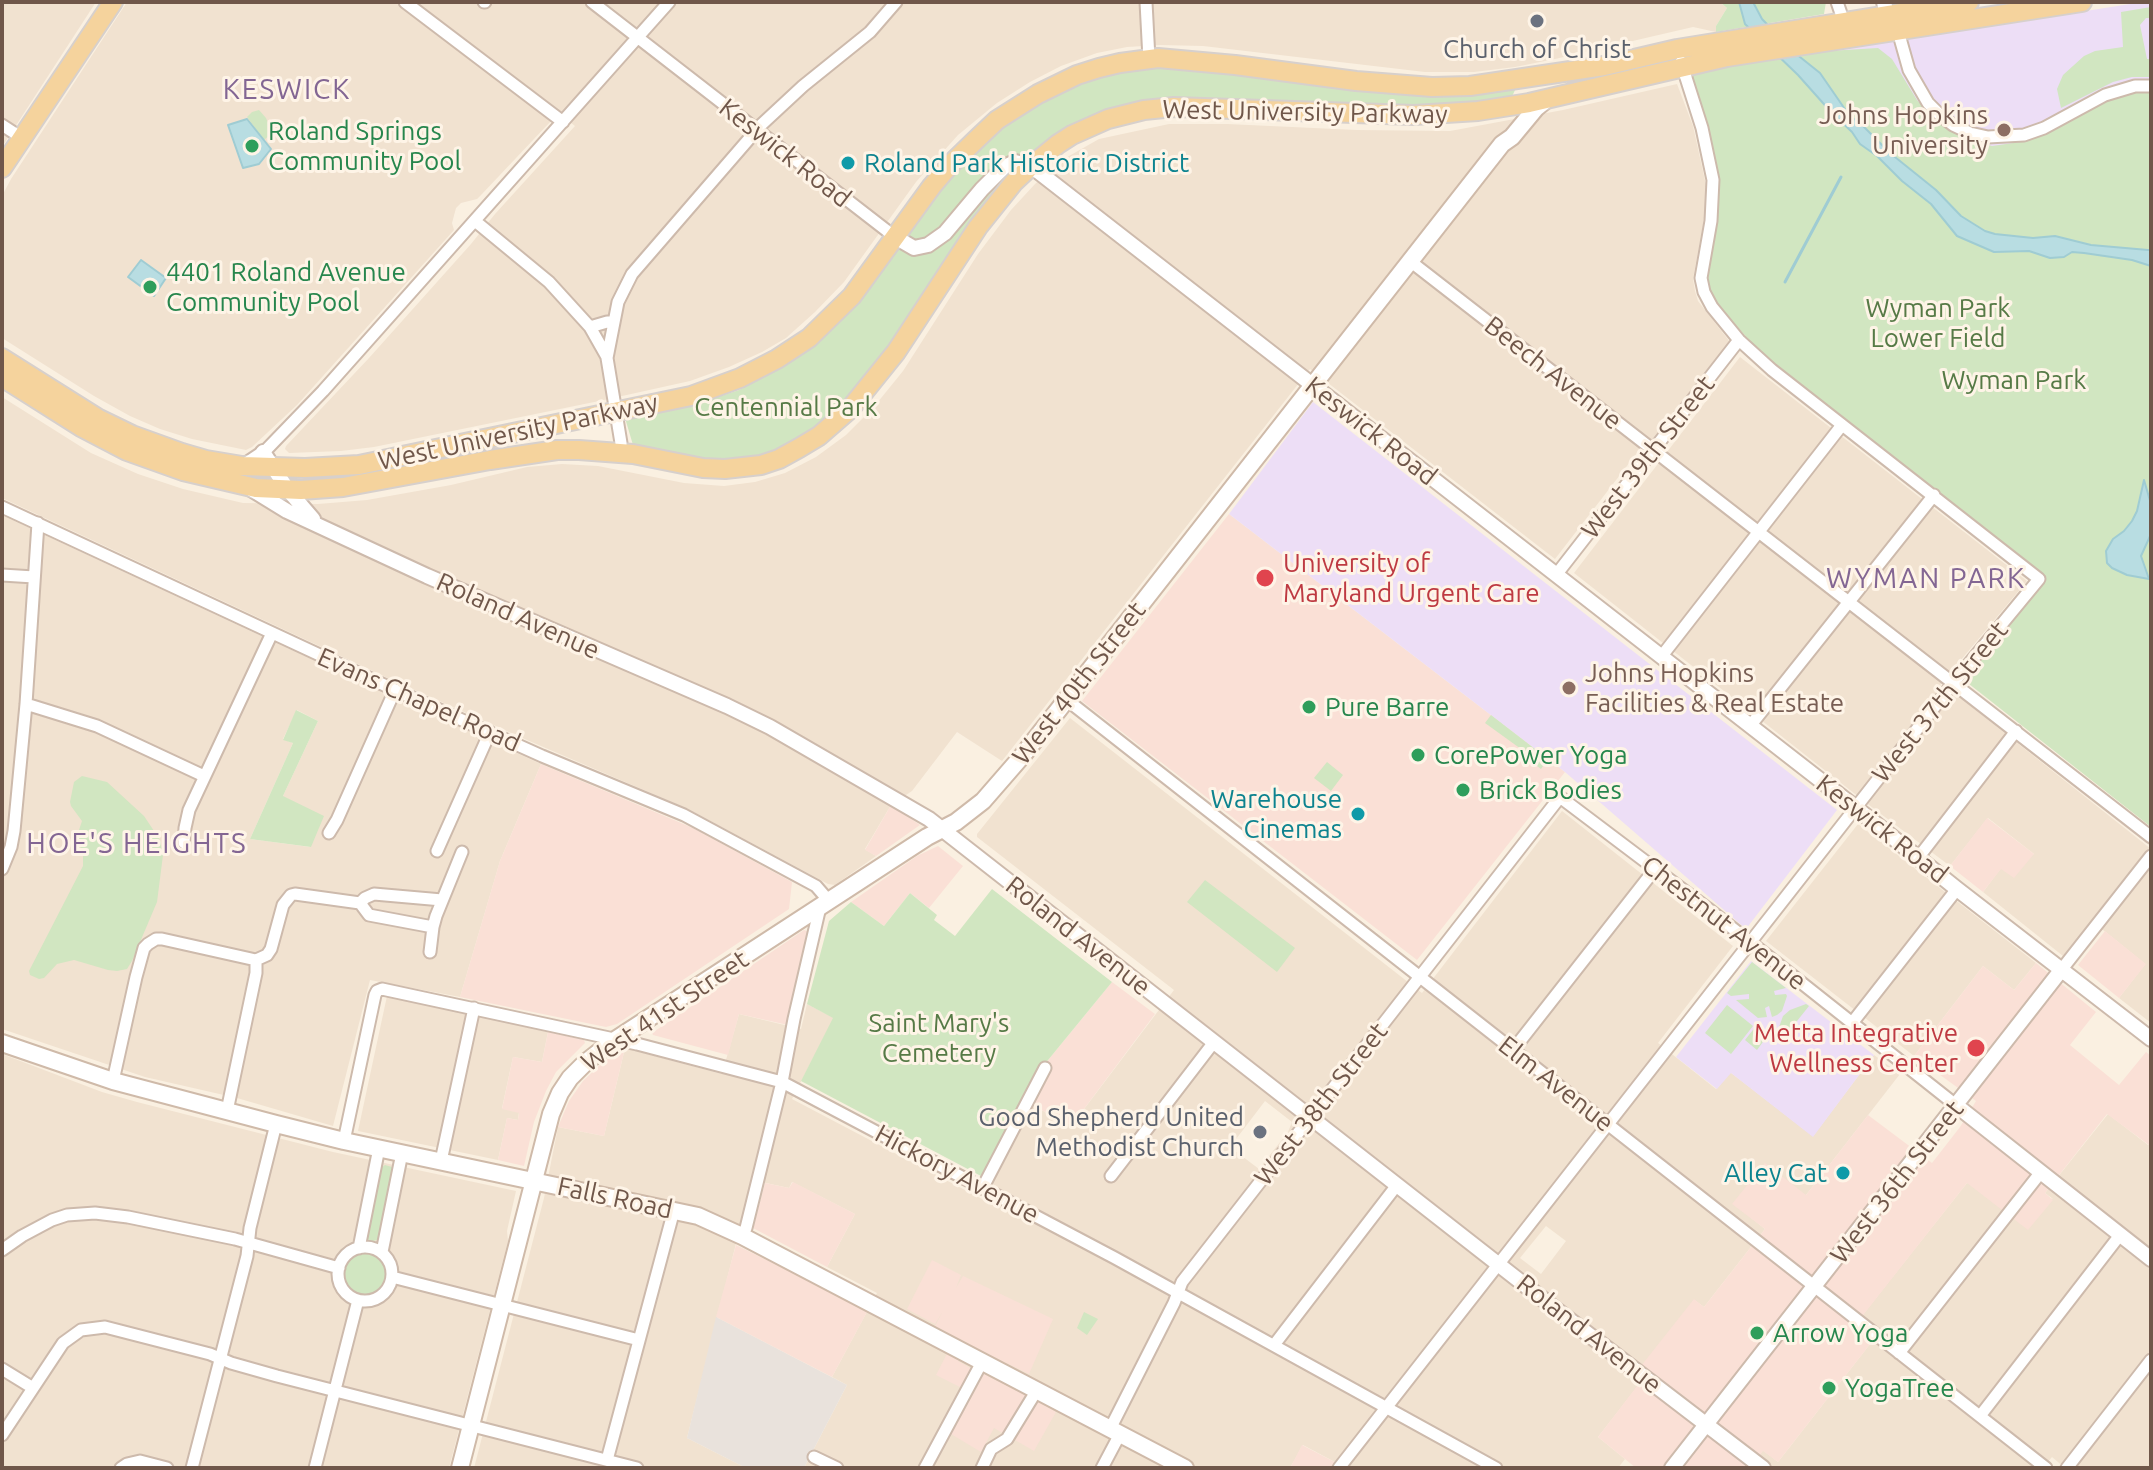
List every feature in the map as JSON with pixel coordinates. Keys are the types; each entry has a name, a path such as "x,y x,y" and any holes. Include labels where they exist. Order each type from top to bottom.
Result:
{"main road":[{"path":"4,167 113,2"},
{"name":"West University Parkway","path":"242,479 288,490 325,489 536,452 579,450 621,453 703,468 744,468 779,459 819,436 850,409 882,372 984,219 1014,182 1058,144 1091,126 1125,114 1174,107 1442,115 1478,111 1538,101 1682,65 1706,53 1846,30 1896,12 1969,2"},
{"name":"West University Parkway","path":"1896,12 2082,2"},
{"name":"West University Parkway","path":"268,460 333,467 359,465 691,396 740,378 794,349 845,304 949,166 997,120 1038,94 1077,75 1149,59 1197,61 1432,87 1502,83 1604,66 1682,65"},
{"path":"1538,101 1537,92 1548,85 1604,66"},
{"name":"West 40th Street","path":"824,904 970,811 1000,783 1502,144 1506,132 1538,101"},
{"name":"Roland Avenue","path":"2,358 78,408 132,435 242,479"},
{"name":"Roland Avenue","path":"2,377 118,447 183,471 242,479 268,460"},
{"name":"West 41st Street","path":"460,1468 551,1114 565,1085 585,1063 616,1040 824,904"},
{"name":"Falls Road","path":"2,1043 113,1081 276,1124 709,1220 1185,1468"}],"street":[{"path":"405,2 563,122"},
{"name":"Keswick Road","path":"592,2 895,237 914,248 928,245 945,233 1004,167 1015,162 1031,166 2151,1039"},
{"path":"268,460 313,402 669,2"},
{"path":"607,358 618,302 632,274 756,130 803,86 870,32 896,2"},
{"path":"1146,2 1149,59"},
{"path":"1837,2 1846,30"},
{"path":"1896,12 1909,70 1928,103 1953,125 1970,133 1997,137 2024,135 2044,128 2105,95 2135,86 2151,86"},
{"path":"1682,65 1702,128 1713,180 1711,221 1701,278 1712,307 1739,340 1772,370 1934,495 1750,726"},
{"path":"2,125 22,138"},
{"path":"475,221 549,282 590,327 607,358 621,453"},
{"name":"Beech Avenue","path":"1410,261 2151,837"},
{"path":"590,327 614,322"},
{"name":"West 39th Street","path":"1556,575 1739,340"},
{"path":"1661,657 1842,425"},
{"name":"Roland Avenue","path":"268,460 288,490 319,525"},
{"name":"Roland Avenue","path":"242,479 270,502 427,576 770,727 929,819 1763,1468"},
{"name":"West 37th Street","path":"1339,1468 1954,682 2039,579 1934,495"},
{"name":"Evans Chapel Road","path":"2,507 395,690 708,827 816,886 824,904"},
{"path":"2,869 14,831 38,523"},
{"path":"2,575 34,577"},
{"path":"184,843 189,810 272,633"},
{"path":"329,833 395,690"},
{"name":"Elm Avenue","path":"1067,700 2046,1468"},
{"path":"26,704 97,726 204,776"},
{"path":"1918,858 2016,731"},
{"path":"437,851 490,732"},
{"name":"West 38th Street","path":"1102,1468 1115,1431 1182,1282 1560,797"},
{"name":"Chestnut Avenue","path":"1560,797 2151,1259"},
{"path":"430,952 433,927 462,852"},
{"name":"West 36th Street","path":"1672,1468 2151,856"},
{"path":"1513,1050 1655,869"},
{"path":"1852,1023 1957,889"},
{"path":"360,903 374,894 442,900"},
{"path":"113,1081 142,955 151,941 162,939 256,960 267,955 271,949 283,905 291,895 360,903 369,915 433,927"},
{"path":"742,1236 824,904"},
{"path":"227,1111 256,973 256,960"},
{"name":"Hickory Avenue","path":"344,1141 377,991 382,989 676,1053 782,1082 1178,1292 1496,1468"},
{"path":"441,1161 474,1008"},
{"path":"1111,1176 1214,1042"},
{"path":"983,1187 1045,1068"},
{"path":"192,1468 247,1256 250,1228 276,1124"},
{"path":"359,1248 379,1148"},
{"path":"382,1252 402,1153"},
{"path":"1899,1353 2041,1172"},
{"path":"1274,1345 1397,1185"},
{"path":"607,1460 674,1210"},
{"path":"4,1243 67,1215 95,1213 128,1217 248,1243 339,1268"},
{"path":"1980,1416 2120,1235"},
{"path":"359,1248 382,1252 390,1263 392,1277 389,1288 381,1297 370,1301 358,1300 343,1291 339,1268 348,1253 359,1248"},
{"path":"392,1277 639,1340"},
{"path":"315,1468 358,1300"},
{"path":"2,1435 63,1343 81,1330 105,1327 246,1368 637,1468"},
{"path":"2067,1468 2151,1360"},
{"path":"925,1468 982,1362"},
{"path":"2,1369 33,1388"},
{"path":"982,1468 991,1449 1007,1439 1037,1390"},
{"path":"814,1457 837,1468"},
{"path":"121,1468 140,1461 167,1468"}],"shaded area":[{"path":"2,2 96,2 2,147"},
{"path":"127,2 397,2 551,121 477,199 461,203 456,208 452,223 454,230 297,405 246,450 192,439 130,416 2,338 2,196"},
{"path":"413,2 1720,2 1727,8 1716,26 1716,32 1693,27 1555,59 1474,72 1425,72 1203,46 1127,47 1097,53 1030,82 997,103 958,135 916,182 844,282 786,338 762,352 690,381 604,400 374,447 289,453 286,446 369,358 575,126"},
{"name":"Johns Hopkins University","path":"2151,2 2151,256 2011,244 1868,141 1795,53 1831,51"},
{"path":"1677,84 1693,126 1706,185 1705,214 1693,279 1695,291 1698,301 1730,342 1656,436 1637,453 1555,559 1310,369 1002,761 957,732 912,791 891,805 865,849 876,856 835,885 688,809 392,680 2,498 2,397 91,453 138,474 183,489 243,503 318,504 367,500 527,467 562,464 598,466 684,483 724,486 755,482 785,473 816,457 846,435 903,371 978,254 1011,210 1062,160 1099,139 1169,124 1450,131"},
{"path":"1740,357 2027,581 1940,685 2151,849 2151,1023 2119,998 2145,964 2092,921 2063,956 1983,892 2001,868 2034,854 1988,818 1950,866 1574,573"},
{"name":"Johns Hopkins Facilities & Real Estate","path":"1313,402 1837,810 1746,929 1565,772 1229,514"},
{"path":"1229,514 1565,772 1417,960 1082,701"},
{"path":"2,515 541,764 500,861 460,997 370,980 333,1126 237,1098 145,1077 2,1029","holes":["297,710 318,721 283,796 310,847 250,839 293,743 283,739"]},
{"path":"1070,718 1422,993 1562,811 1733,946 1658,1043 1716,1089 1730,1072 1813,1136 1874,1055 1900,1074 1806,1195 1733,1203 1765,1229 1704,1307 1694,1300 1645,1377 1598,1437 1625,1459 1618,1468 1346,1468 1303,1445 1290,1468 804,1468 847,1385 832,1377 877,1293 827,1267 855,1214 792,1182 789,1188 752,1180 687,1438 746,1468 474,1468 544,1198 558,1127 604,1136 625,1048 722,1074 739,1014 801,1029 807,1004 834,1018 792,1099 982,1199 1031,1105 1072,1125 1174,990 977,834","holes":["1265,1101 1292,1122 1288,1132 1259,1169 1230,1147","1546,1226 1566,1241 1541,1274 1520,1258"]},
{"path":"541,764 693,828 792,882 789,909 617,1024 606,1027 460,997 500,861"},
{"path":"891,805 920,825 876,856 865,850"},
{"path":"1987,818 2034,854 2014,878 2001,869 1983,892 1950,866"},
{"path":"1858,824 2036,963 2014,990 1983,966 1914,1056 1766,941"},
{"path":"938,846 963,866 929,908 910,893 884,926 851,902 917,856"},
{"path":"804,930 809,932 788,1025 739,1014 728,1055 653,1035 652,1033"},
{"path":"2105,931 2146,964 2119,998 2078,965"},
{"path":"1751,961 1874,1055 1813,1137 1731,1073 1717,1089 1676,1057"},
{"path":"2036,963 2096,1012 2070,1045 2119,1085 2146,1052 2151,1056 2149,1145 2107,1114 2045,1193 2053,1200 2028,1230 1967,1183 1853,1328 1871,1343 1778,1462 1763,1451 1749,1468 1636,1468 1598,1437 1644,1377 1637,1371 1694,1299 1704,1307 1765,1229 1732,1204 1765,1163 1806,1195 1868,1115 1932,1163 1976,1101 1914,1056 1983,966 2014,990"},
{"path":"1112,982 1155,1014 1072,1125 1031,1105 1044,1065"},
{"path":"387,996 548,1032 542,1062 513,1057 502,1108 519,1112 518,1120 507,1118 498,1160 358,1131"},
{"path":"548,1032 584,1040 585,1043 556,1072 546,1091 534,1122 524,1166 498,1160 507,1118 518,1120 519,1113 502,1109 513,1057 542,1062"},
{"path":"625,1048 604,1136 558,1127 569,1101 583,1081 603,1062"},
{"path":"2,1054 137,1102 333,1152 516,1191 507,1231 508,1241 449,1468 2,1468"},
{"path":"2108,1114 2148,1145 2151,1142 2151,1468 2065,1468 2052,1457 2043,1468 1749,1468 1763,1450 1778,1462 1870,1344 1852,1328 1967,1183 2053,1199 2045,1193"},
{"path":"793,1182 855,1214 827,1267 753,1228 765,1183 789,1188"},
{"path":"736,1245 867,1312 832,1377 716,1317"},
{"path":"932,1260 961,1275 956,1288 963,1276 1053,1319 1029,1374 967,1344 958,1361 972,1369 962,1388 936,1375 955,1338 935,1326 943,1311 935,1324 907,1309"},
{"path":"716,1317 847,1385 804,1468 746,1468 687,1438"},
{"path":"984,1374 1027,1396 1004,1434 994,1428 981,1452 951,1434"},
{"path":"1037,1400 1056,1412 1034,1451 1015,1440"},
{"path":"1302,1445 1346,1468 1290,1468"}],"green space":[{"path":"1720,2 1826,2 1824,14 1716,32 1716,26 1727,8"},
{"path":"2151,7 2151,18 2146,18 2140,25 2147,59 2151,59 2151,77 2132,77 2113,82 2061,108 2057,89 2063,75 2084,56 2123,47 2121,12"},
{"path":"1878,48 1892,59 1917,100 1936,120 1961,136 1992,146 2027,141 2058,127 2072,116 2117,97 2151,92 2151,250 2091,245 2055,236 2033,238 1995,234 1961,216 1936,190 1849,115 1820,73 1795,53"},
{"name":"Wyman Park","path":"1784,55 1845,119 1985,239 2151,256 2151,827 1964,680 1963,676 2043,585 2044,575 1764,356 1710,294 1705,278 1718,204 1718,184 1714,155 1689,73"},
{"name":"Centennial Park","path":"1146,67 1515,90 1511,99 1472,108 1157,105 1047,146 841,412 765,461 721,465 633,445 625,418 697,404 739,390 780,367 964,160 999,128 1056,92 1122,70"},
{"path":"259,110 272,133 264,140 247,117"},
{"path":"296,710 318,721 283,796 324,816 311,847 250,839 293,743 283,740"},
{"path":"1491,715 1548,759 1541,769 1521,749 1485,723"},
{"path":"1327,762 1343,775 1331,791 1314,778"},
{"path":"82,776 107,782 144,816 160,840 163,855 157,902 127,969 108,970 74,960 57,964 44,978 39,979 30,975 29,971 83,866 83,852 76,839 82,821 70,802 74,782"},
{"path":"1205,880 1295,948 1277,972 1187,902"},
{"name":"Saint Mary's Cemetery","path":"992,889 1112,982 1035,1076 981,1176 801,1081 833,1018 807,1004 829,921 851,902 884,926 910,893 937,915 934,920 955,936"},
{"path":"1752,962 1786,988 1774,991 1775,995 1787,996 1782,1011 1777,1015 1772,1017 1769,1006 1765,1008 1767,1017 1758,1018 1736,1000 1749,999 1749,994 1731,996 1727,993"},
{"path":"1806,1004 1809,1006 1781,1041 1778,1030 1783,1016"},
{"path":"1727,1005 1753,1026 1731,1054 1705,1033"},
{"path":"1756,1026 1768,1035 1757,1050 1745,1040"},
{"path":"385,1165 394,1171 379,1239 371,1242 365,1237 381,1168"},
{"path":"366,1253 381,1260 388,1275 381,1290 366,1297 351,1290 344,1275 351,1260"},
{"path":"1084,1312 1098,1319 1087,1335 1077,1328"}],"water":[{"path":"1739,2 1753,2 1762,19 1820,73 1849,115 1936,190 1961,216 1995,234 2033,238 2055,236 2091,245 2151,250 2151,266 2084,253 2072,252 2064,257 2050,258 2029,251 1994,252 1957,236 1931,204 1860,144 1798,75 1745,24"},
{"name":"Roland Springs Community Pool","path":"247,119 271,149 259,164 243,168 228,125"},
{"name":"4401 Roland Avenue Community Pool","path":"141,260 166,278 154,296 128,277"},
{"path":"2144,480 2151,504 2151,534 2141,556 2149,579 2127,575 2112,568 2107,563 2106,551 2113,539 2132,521"}],"waterway":[{"path":"1785,282 1841,177"}],"place":[{"name":"Church of Christ","path":"1537,21"},
{"name":"Johns Hopkins University","path":"2004,130"},
{"name":"Roland Springs Community Pool","path":"252,146"},
{"name":"Roland Park Historic District","path":"848,163"},
{"name":"4401 Roland Avenue Community Pool","path":"150,287"},
{"name":"University of Maryland Urgent Care","path":"1265,578"},
{"name":"Johns Hopkins Facilities & Real Estate","path":"1569,688"},
{"name":"Pure Barre","path":"1309,707"},
{"name":"CorePower Yoga","path":"1418,755"},
{"name":"Brick Bodies","path":"1463,790"},
{"name":"Warehouse Cinemas","path":"1358,814"},
{"name":"Metta Integrative Wellness Center","path":"1976,1048"},
{"name":"Good Shepherd United Methodist Church","path":"1260,1132"},
{"name":"Alley Cat","path":"1843,1173"},
{"name":"Arrow Yoga","path":"1757,1333"},
{"name":"YogaTree","path":"1829,1388"}],"district":[{"name":"KESWICK","path":"287,90"},
{"name":"WYMAN PARK","path":"1926,579"},
{"name":"HOE'S HEIGHTS","path":"137,844"}],"park label":[{"name":"Wyman Park Lower Field","path":"1938,323"}]}
